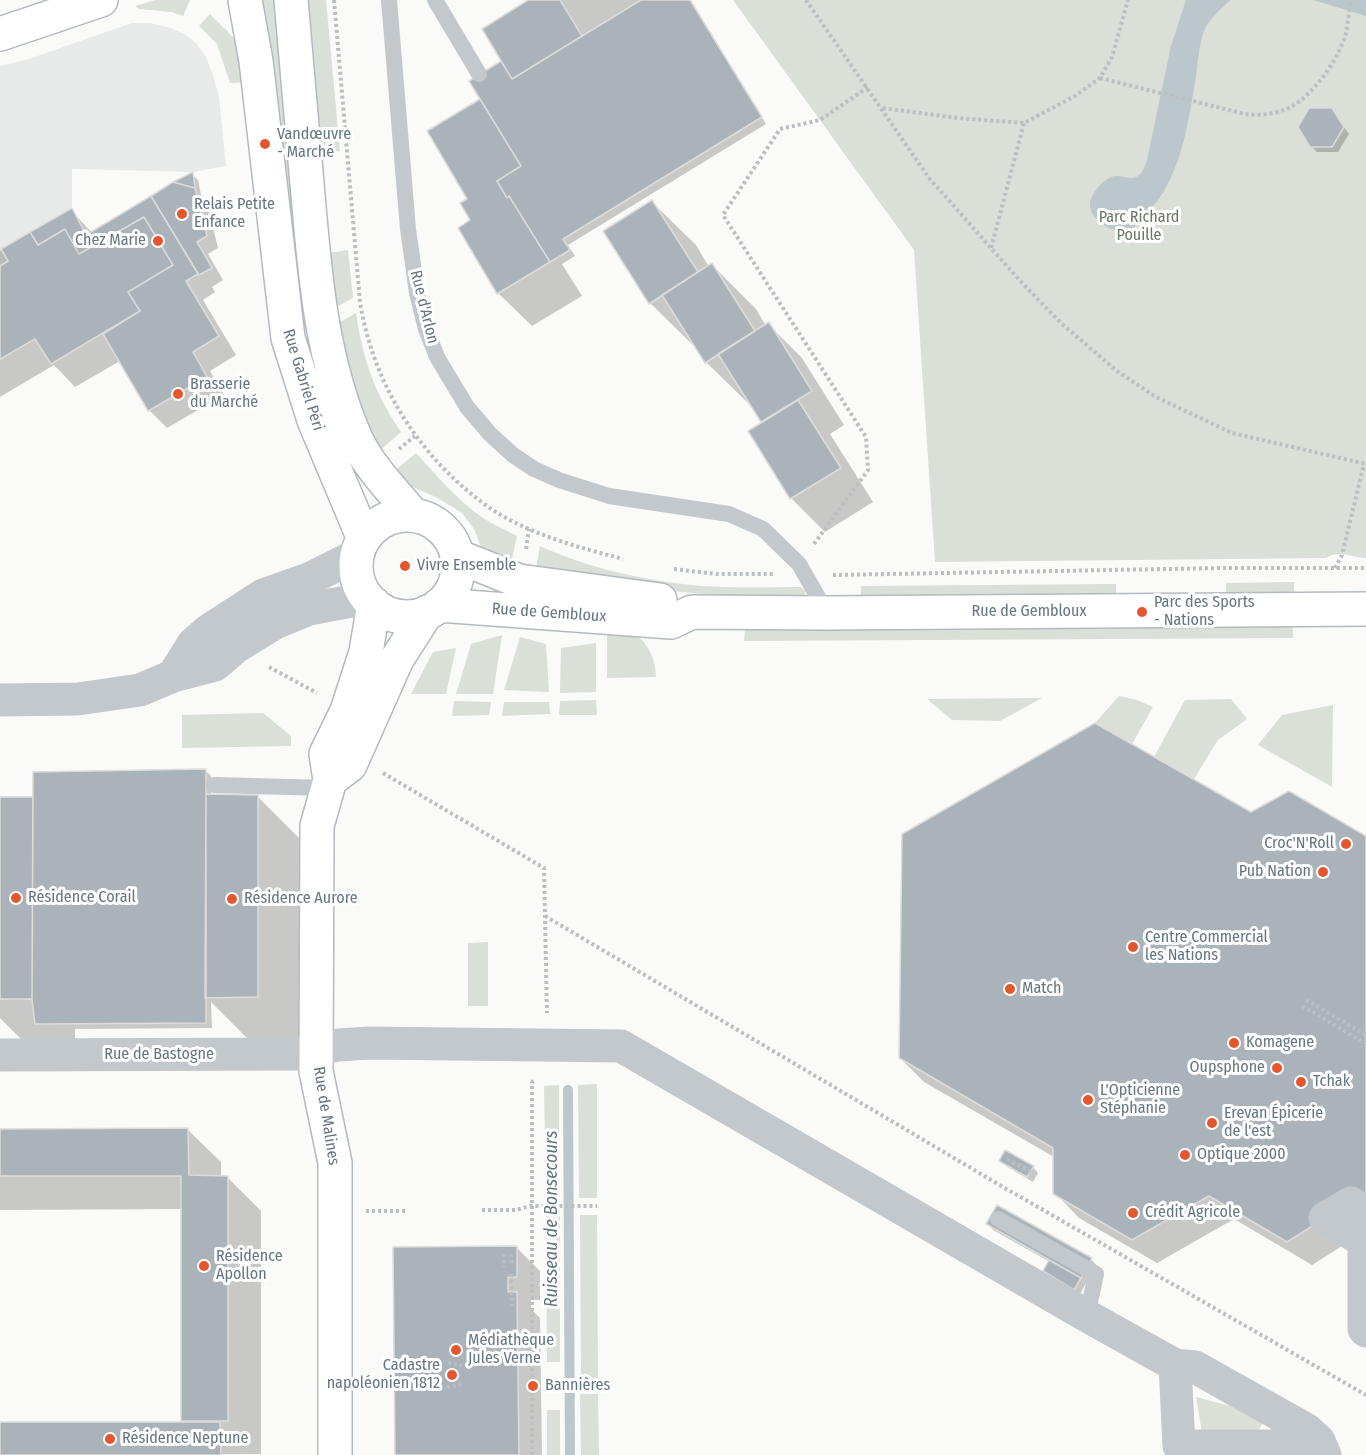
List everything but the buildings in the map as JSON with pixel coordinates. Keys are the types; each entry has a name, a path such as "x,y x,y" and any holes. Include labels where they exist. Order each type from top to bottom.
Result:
{"street":[{"path":"0,34 101,0"},
{"name":"Rue Gabriel Péri","path":"245,0 256,61 288,338 314,420 360,547"},
{"name":"Rue Gabriel Péri","path":"291,0 314,265 327,354 339,396 357,441 373,467 413,515"},
{"path":"173,676 193,644 209,630 263,595 311,578 360,547 373,528 385,520 398,515 413,515 437,524 453,543 457,556 458,570 455,583 449,595 433,609 397,659 350,765 329,784"},
{"path":"360,547 356,570 360,585 371,601 386,612 399,616 414,616 433,609"},
{"name":"Rue de Gembloux","path":"457,556 519,581 672,601 692,612"},
{"path":"0,700 78,699 140,690 173,676 215,665 236,647 275,623 309,609 371,601"},
{"name":"Rue de Malines","path":"335,1455 335,1163 316,1071 317,826 329,784 326,754 346,711 366,652 371,601"},
{"name":"Rue de Gembloux","path":"433,609 670,622 692,612 1366,609"},
{"name":"Rue de Bastogne","path":"0,1055 299,1054 338,1044 401,1043 621,1046 1175,1365 1195,1367 1306,1430 1319,1441 1325,1455"},
{"path":"1366,1212 1351,1203 1326,1218 1364,1241 1364,1329 1366,1331"},
{"path":"1175,1365 1179,1446 1283,1446 1293,1449 1300,1455"}],"lane":[{"name":"Rue d'Arlon","path":"389,0 408,230 417,293 426,329 437,357 467,407 490,434 513,455 534,469 559,480 609,496 729,514 763,529 802,569 827,613"},
{"path":"435,0 479,74"},
{"path":"214,785 329,784"},
{"path":"998,1220 1096,1274 1088,1316"}],"path":[{"path":"334,0 360,302 364,328 383,383 415,436 444,469 488,506 529,529 632,561"},
{"path":"806,0 929,178 1061,323 1117,371 1156,397 1232,433 1365,464 1342,555 1335,568"},
{"path":"882,108 957,118 1024,123 1075,96 1100,78 1112,57 1128,0"},
{"path":"1100,78 1220,109 1258,116 1290,107 1304,98 1332,63 1346,33 1351,0"},
{"path":"802,569 868,470 866,437 723,215 780,129 820,120 868,87"},
{"path":"991,248 1024,123"},
{"path":"664,568 716,574 802,569 1366,568"},
{"path":"260,662 326,699"},
{"path":"379,770 544,868 547,1016"},
{"path":"545,916 1013,1192 1366,1395"},
{"path":"1306,1000 1366,1035"},
{"path":"1302,1006 1365,1043"},
{"path":"532,1455 532,1082 540,1078"},
{"path":"1007,1159 1031,1172"},
{"path":"482,1210 516,1210 531,1206 597,1206"},
{"path":"336,1211 408,1211"},
{"path":"504,1254 504,1268"},
{"path":"511,1254 512,1266"},
{"path":"511,1274 512,1306"},
{"path":"448,1363 462,1365"},
{"path":"447,1387 463,1384"},
{"path":"560,1385 598,1385"}],"shaded area":[{"path":"1186,0 1231,0 1204,31 1186,132 1167,185 1136,226 1118,231 1097,220 1091,210 1091,201 1099,186 1107,179 1116,176 1135,177 1140,175 1144,169 1171,46"},
{"path":"1313,0 1366,0 1366,16"},
{"path":"132,23 150,23 171,28 186,35 197,44 206,57 219,97 226,166 193,172 72,169 72,208 86,235 151,196 198,274 186,281 219,336 193,352 207,377 148,411 103,334 51,364 35,339 0,359 0,66 26,60"}],"green space":[{"path":"155,0 190,0 183,16 172,12 139,9 135,6"},
{"path":"260,0 274,0 297,243 307,322 294,329"},
{"path":"306,0 326,0 340,151 320,154"},
{"name":"Parc Richard Pouille","path":"733,0 1366,0 1366,558 1335,554 1326,558 935,562 914,250"},
{"path":"210,14 236,40 251,82 230,83 217,44 199,26"},
{"path":"348,250 353,298 333,309 329,253"},
{"path":"356,313 362,346 371,375 401,432 377,453 368,437 335,325"},
{"path":"416,453 474,511 487,521 517,536 510,568 482,549 474,529 462,513 436,497 408,485 393,472"},
{"path":"540,546 599,567 661,581 702,586 801,587 805,595 802,597 726,596 649,589 535,574"},
{"path":"1294,582 1294,594 1226,595 1226,583"},
{"path":"1116,584 1116,596 861,598 861,586"},
{"path":"1293,625 1293,638 744,641 745,630"},
{"path":"607,630 624,630 639,638 652,655 656,677 607,678"},
{"path":"502,635 493,694 456,694 471,644"},
{"path":"520,637 546,644 549,692 504,690"},
{"path":"596,643 596,692 560,693 561,648"},
{"path":"456,648 446,694 411,694 433,652"},
{"path":"1119,696 1153,707 1132,744 1095,723"},
{"path":"1042,698 1000,721 952,720 927,699"},
{"path":"1231,699 1247,719 1218,740 1194,779 1154,757 1185,700"},
{"path":"596,700 597,715 559,715 560,701"},
{"path":"454,701 491,702 489,715 452,716"},
{"path":"504,702 549,702 550,714 502,716"},
{"path":"1333,705 1332,787 1258,745 1282,715"},
{"path":"263,713 291,736 291,746 182,748 182,715"},
{"path":"488,942 488,1006 468,1006 468,943"},
{"path":"597,1084 597,1198 579,1198 578,1085"},
{"path":"559,1085 559,1199 546,1199 544,1086"},
{"path":"546,1215 560,1215 560,1362 547,1362"},
{"path":"580,1215 597,1215 598,1378 581,1378"},
{"path":"580,1394 598,1394 599,1455 581,1455"},
{"path":"1196,1397 1242,1409 1264,1421 1257,1433 1202,1433"},
{"path":"547,1410 560,1410 560,1455 547,1455"}],"waterway":[{"name":"Ruisseau de Bonsecours","path":"568,1090 570,1455"}],"place":[{"name":"Vandœuvre - Marché","path":"265,144"},
{"name":"Relais Petite Enfance","path":"182,214"},
{"name":"Chez Marie","path":"158,241"},
{"name":"Brasserie du Marché","path":"178,394"},
{"name":"Vivre Ensemble","path":"405,566"},
{"name":"Parc des Sports - Nations","path":"1142,612"},
{"name":"Croc'N'Roll","path":"1346,844"},
{"name":"Pub Nation","path":"1323,872"},
{"name":"Résidence Corail","path":"16,898"},
{"name":"Résidence Aurore","path":"232,899"},
{"name":"Centre Commercial les Nations","path":"1133,947"},
{"name":"Match","path":"1010,989"},
{"name":"Komagene","path":"1234,1043"},
{"name":"Oupsphone","path":"1277,1068"},
{"name":"Tchak","path":"1301,1082"},
{"name":"L'Opticienne Stéphanie","path":"1088,1100"},
{"name":"Erevan Épicerie de l'est","path":"1212,1123"},
{"name":"Optique 2000","path":"1185,1155"},
{"name":"Crédit Agricole","path":"1133,1213"},
{"name":"Résidence Apollon","path":"204,1266"},
{"name":"Médiathèque Jules Verne","path":"456,1350"},
{"name":"Cadastre napoléonien 1812","path":"452,1375"},
{"name":"Bannières","path":"533,1386"},
{"name":"Résidence Neptune","path":"110,1439"}]}
